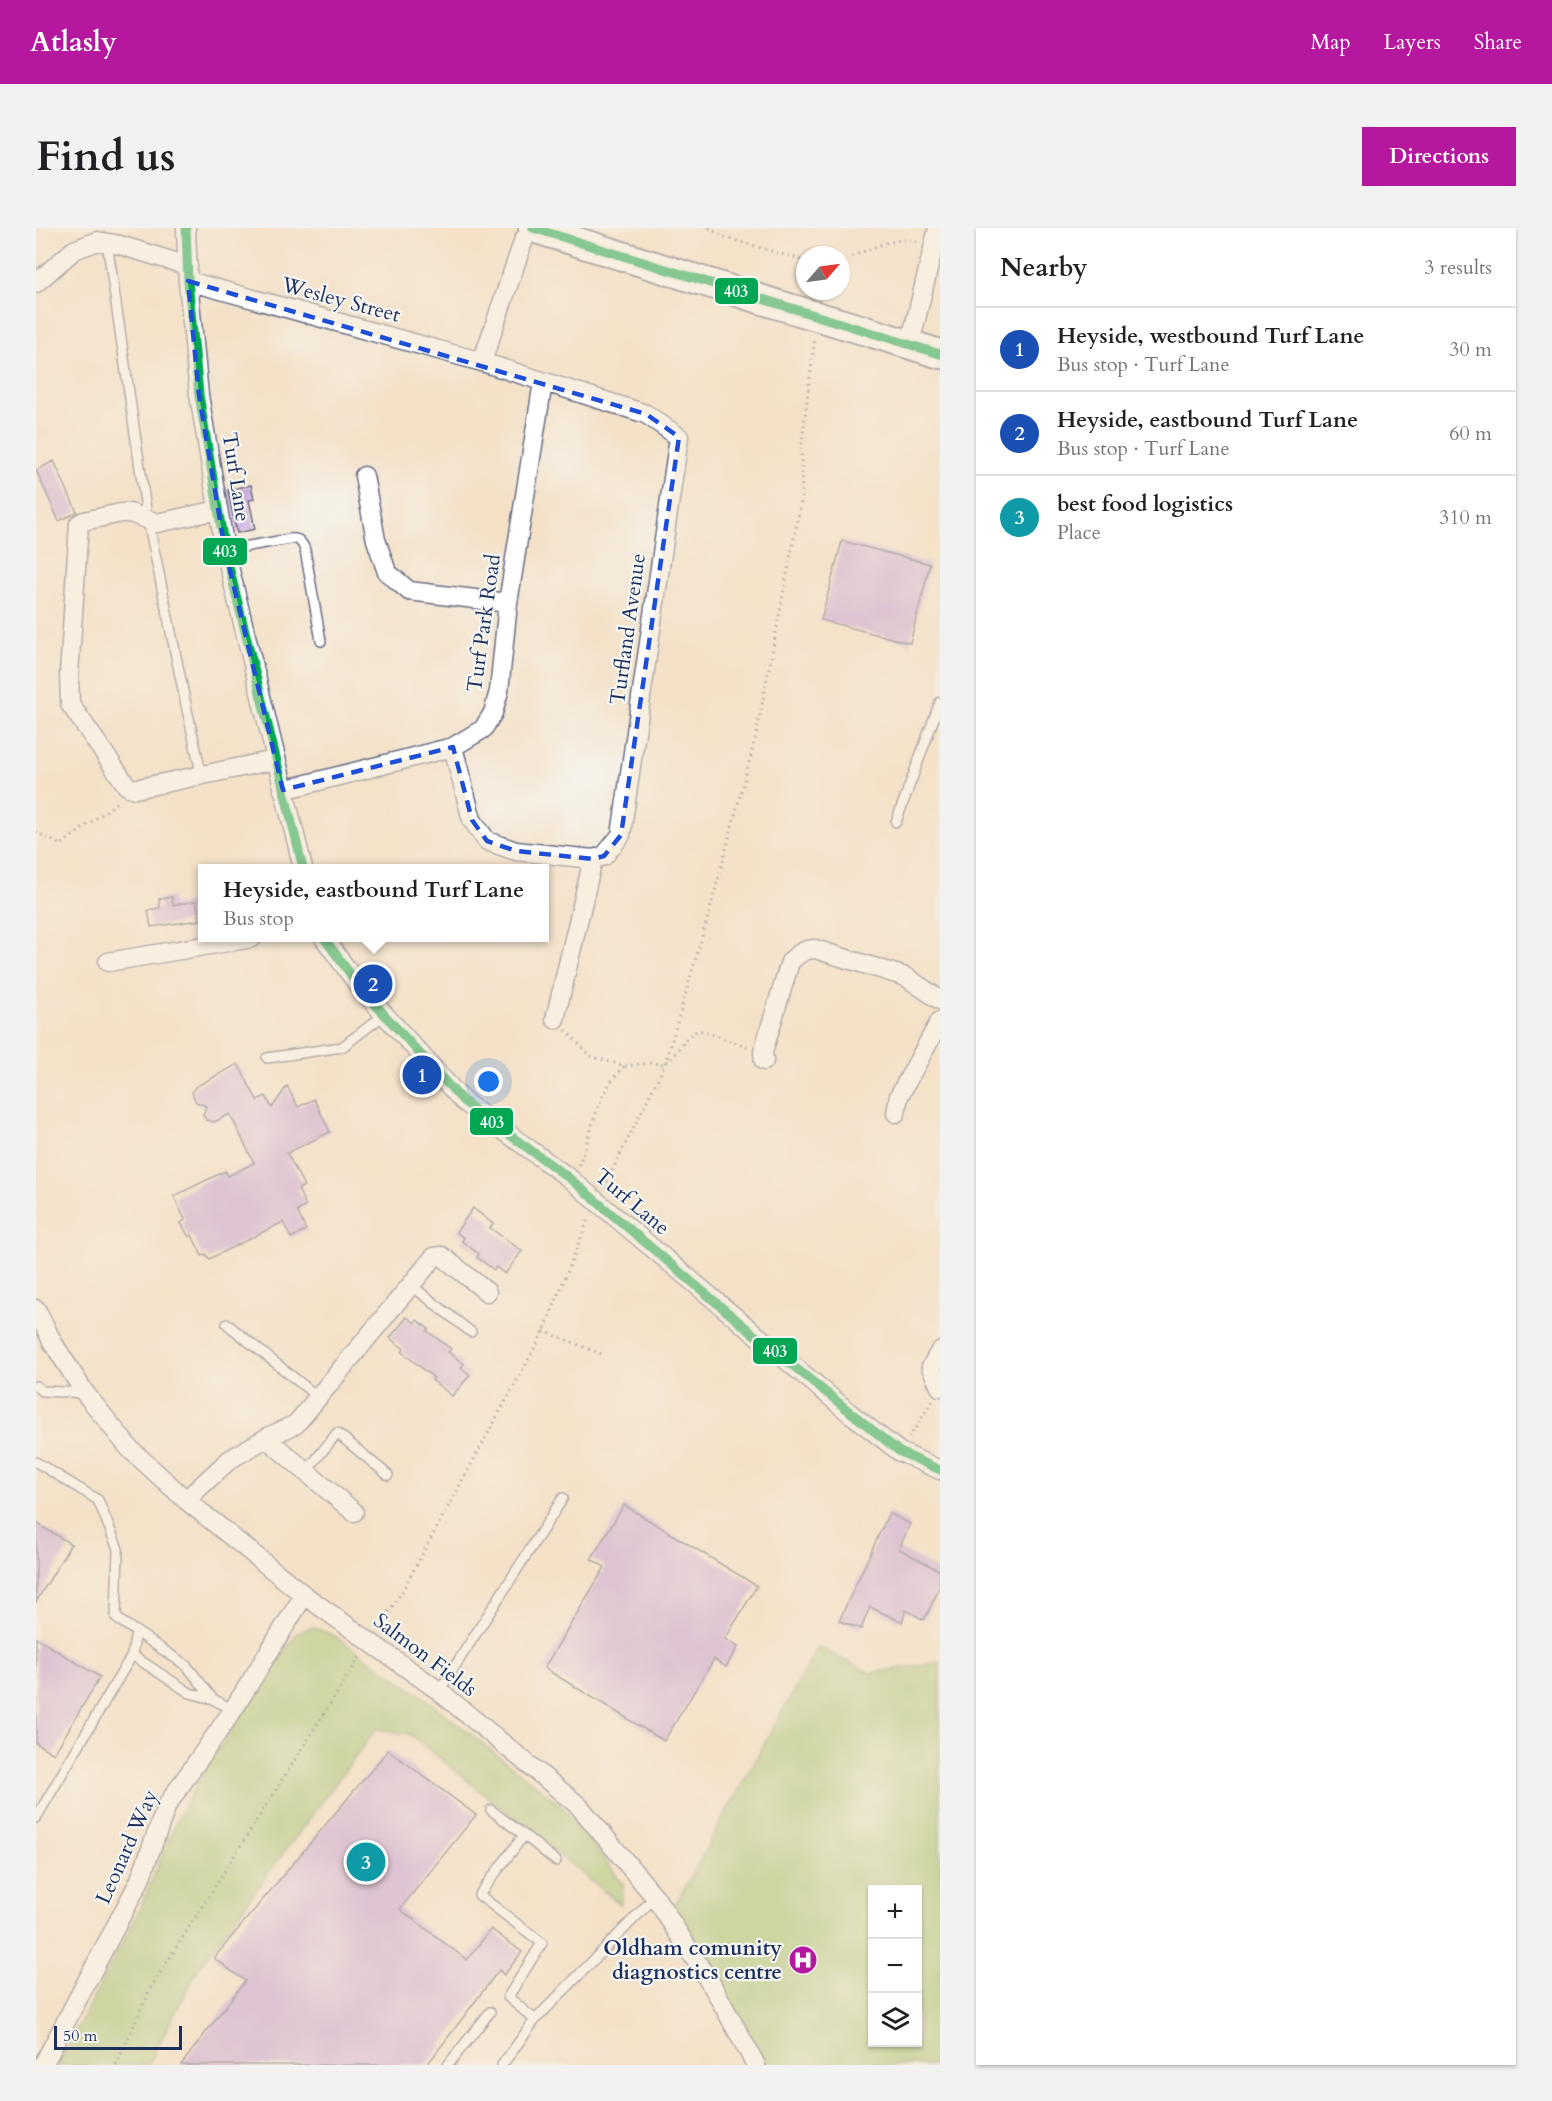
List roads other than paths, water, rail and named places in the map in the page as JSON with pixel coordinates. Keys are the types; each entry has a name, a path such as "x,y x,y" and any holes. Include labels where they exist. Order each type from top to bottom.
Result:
{"main road":[{"path":"529,233 940,354"}],"street":[{"name":"Turf Lane","path":"186,228 199,395 225,550 302,864"},
{"path":"482,362 529,233"},
{"path":"910,344 936,237"},
{"name":"Wesley Street","path":"106,242 188,274 482,362"},
{"path":"36,283 74,250 88,244 106,242"},
{"name":"Turfland Avenue","path":"482,362 646,414 679,437 621,835 604,856 593,859"},
{"name":"Turf Park Road","path":"283,790 453,747 483,729 493,713 499,691 508,603 543,382"},
{"path":"364,476 376,540 387,572 409,591 508,603"},
{"path":"218,510 157,523 147,514 122,513 84,520 79,524 69,674 70,704 127,786 135,789 276,760"},
{"path":"453,747 472,820 487,841 516,851 593,859 555,1019"},
{"path":"108,962 228,942"},
{"name":"Turf Lane","path":"327,942 348,973 463,1101 574,1171 632,1231 851,1414 900,1452 940,1470"},
{"path":"764,1056 790,962 808,949 815,949 906,977 940,1000"},
{"path":"896,1113 899,1095 940,1021"},
{"path":"186,1500 229,1460 266,1438 296,1424 434,1257 442,1256 487,1292"},
{"name":"Salmon Fields","path":"36,1309 53,1343 85,1393 130,1449 186,1500 304,1595 439,1691 579,1806 655,1897 713,1988 756,2065"},
{"path":"937,1392 931,1367 940,1352"},
{"path":"266,1438 354,1512"},
{"name":"Leonard Way","path":"42,2065 139,1882 167,1805 233,1710 304,1595"}],"lane":[{"path":"106,242 147,514 202,777"},
{"path":"225,550 290,538 297,538 301,541 306,550 321,641"},
{"path":"896,822 940,702"},
{"path":"267,1058 342,1047 384,1015"},
{"path":"411,1285 471,1332"},
{"path":"227,1324 319,1398"},
{"path":"36,1386 42,1392 85,1393"},
{"path":"306,1472 337,1434 388,1475"},
{"path":"36,1462 98,1500 118,1549 116,1618 193,1671 213,1699"},
{"path":"439,1691 563,1498"},
{"path":"36,1818 132,1655 136,1632"},
{"path":"132,1655 190,1694 213,1699 233,1710"},
{"path":"491,1810 556,1861"},
{"path":"524,1835 479,1895 542,1943 508,1997 535,2020"},
{"path":"502,2065 535,2020 655,1897"},
{"path":"448,2065 490,2012"}],"place":[{"name":"Heyside, eastbound Turf Lane","path":"373,984"},
{"name":"Heyside, westbound Turf Lane","path":"422,1075"},
{"name":"best food logistics","path":"366,1862"},
{"name":"Oldham comunity diagnostics centre","path":"803,1960"}]}
